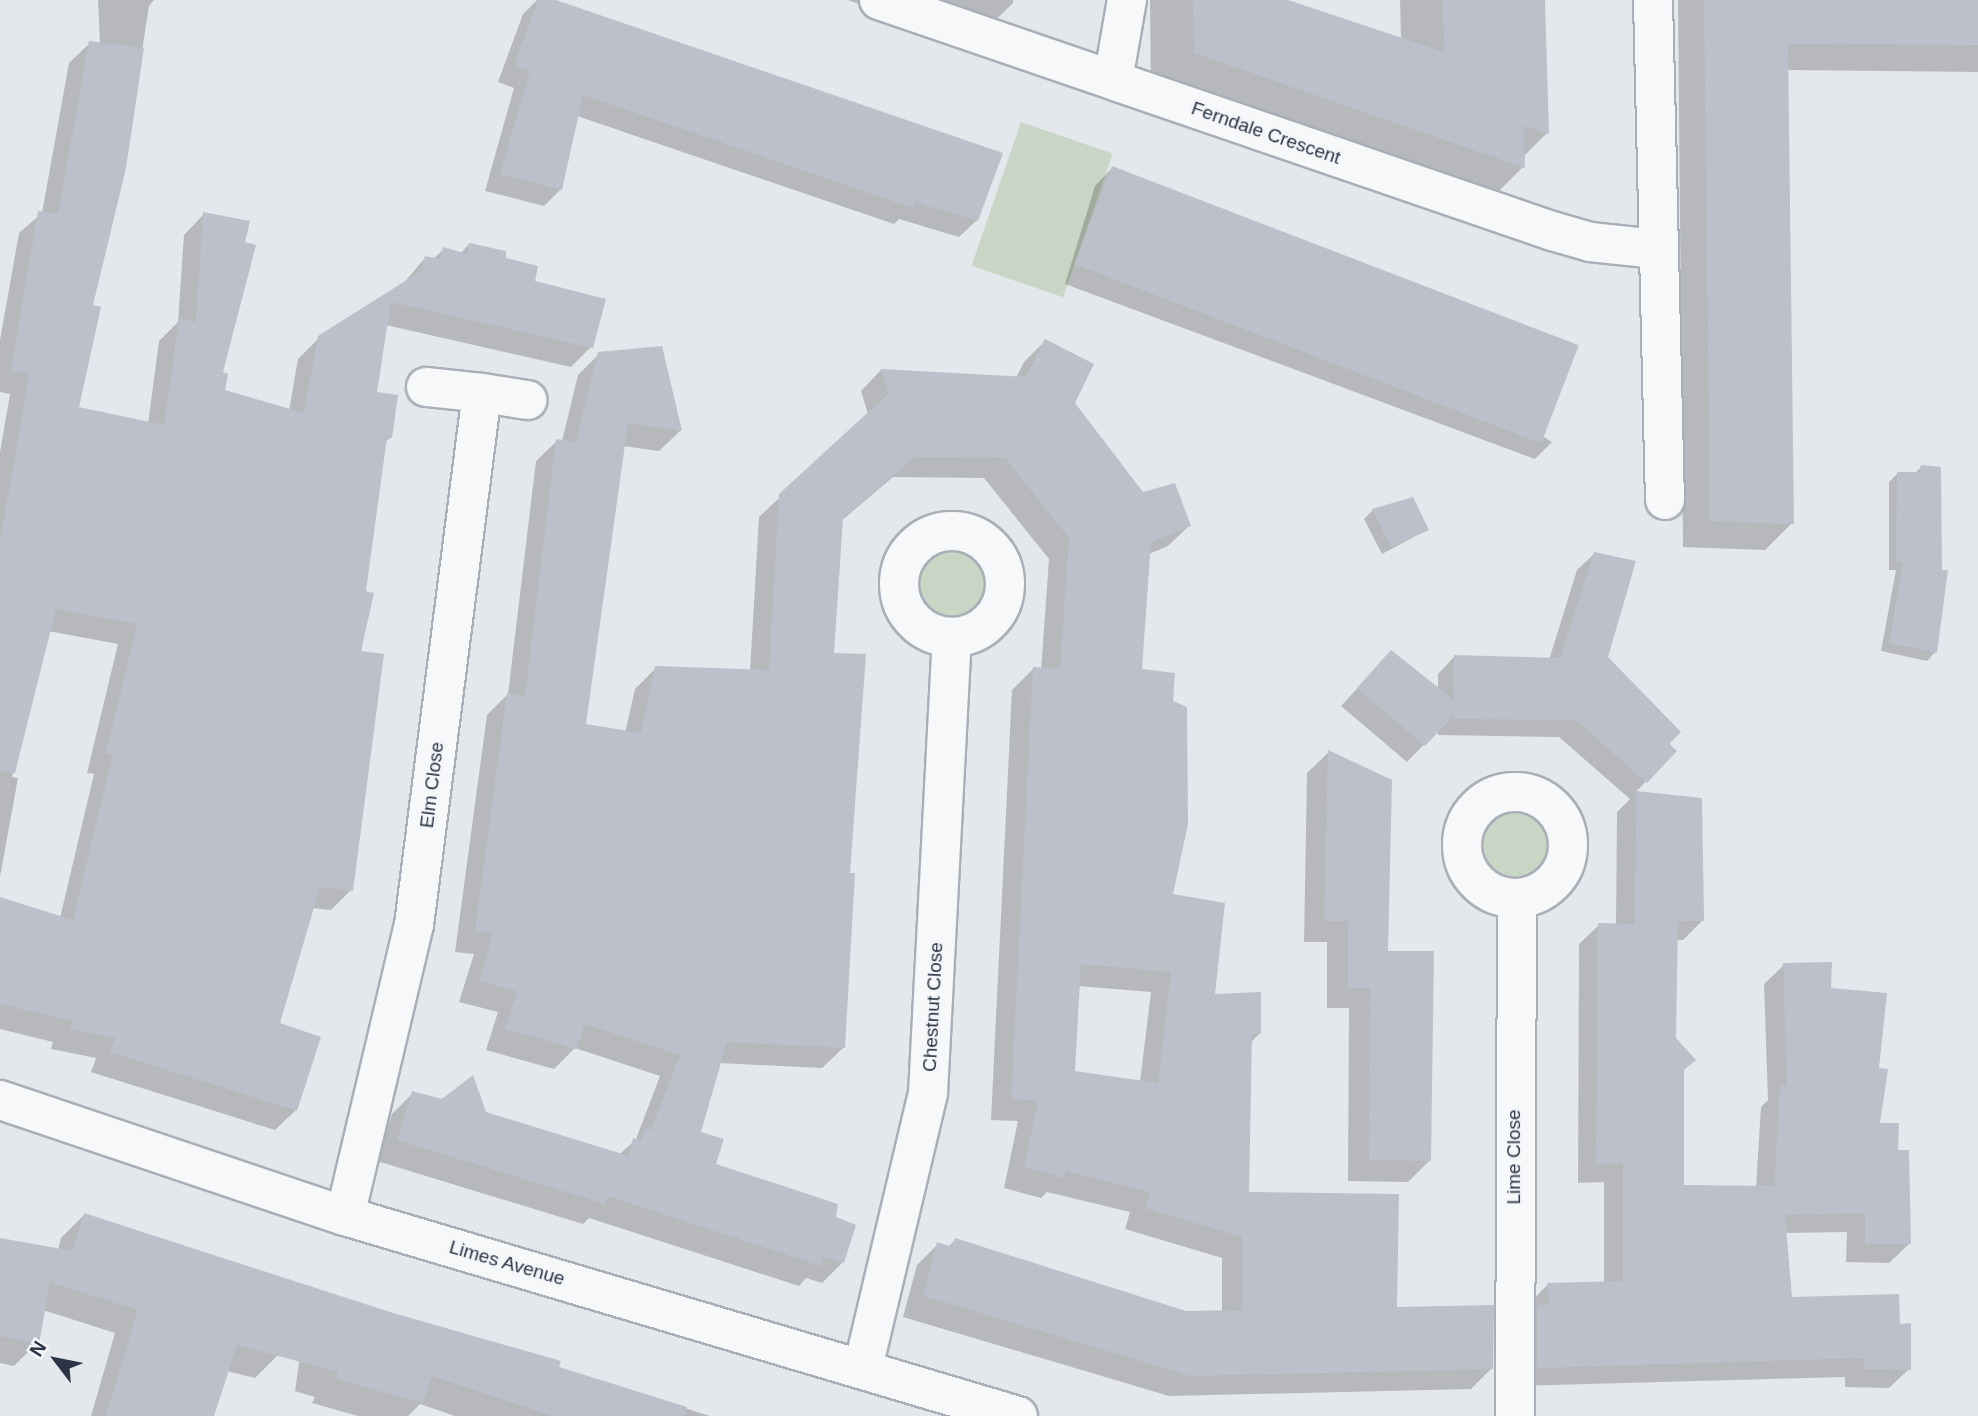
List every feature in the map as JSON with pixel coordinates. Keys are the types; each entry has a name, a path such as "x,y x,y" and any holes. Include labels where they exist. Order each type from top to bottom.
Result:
{"street":[{"name":"Ferndale Crescent","path":"878,0 1552,231 1590,242 1657,249"},
{"path":"1113,80 1127,0"},
{"path":"1653,0 1665,500"},
{"path":"426,387 527,400"},
{"name":"Elm Close","path":"345,1216 414,925 482,393"},
{"name":"Chestnut Close","path":"863,1368 928,1093 952,638"},
{"name":"Lime Close","path":"1515,1416 1517,899"},
{"name":"Limes Avenue","path":"0,1100 345,1216 1018,1416"}],"green space":[{"path":"1021,122 1113,154 1063,297 972,266"},
{"path":"952,549 977,559 987,584 977,609 952,619 927,609 917,584 927,559"},
{"path":"1515,811 1538,821 1548,844 1538,867 1515,877 1492,867 1482,844 1492,821"}],"building":[{"path":"538,0 556,0 1003,153 978,221 915,202 913,208 583,95 562,190 500,174 530,71 514,65"},
{"path":"1193,0 1288,0 1444,52 1443,0 1545,0 1549,134 1524,126 1525,168 1194,53"},
{"path":"1704,0 1978,0 1978,45 1788,44 1794,524 1710,521"},
{"path":"89,41 144,48 126,168 93,305 101,307 79,407 164,425 179,319 196,322 203,212 250,221 245,242 256,245 223,372 228,374 225,390 304,413 318,336 421,271 425,256 440,259 443,247 467,254 469,243 506,251 506,258 538,266 535,281 606,299 593,348 391,302 377,392 398,395 392,438 387,437 366,591 374,593 361,651 384,654 353,891 320,887 280,1023 321,1037 297,1111 110,1052 115,1038 70,1029 72,1021 0,1004 0,897 73,920 113,754 106,753 137,624 56,609 15,773 0,771 0,542 29,374 11,371 38,211 58,214"},
{"path":"1112,166 1579,345 1541,443 1074,264"},
{"path":"1045,339 1094,364 1075,403 1143,492 1175,483 1191,526 1151,542 1142,669 1175,673 1173,701 1187,707 1188,824 1173,894 1225,903 1215,994 1261,992 1261,1034 1252,1034 1249,1192 1399,1194 1397,1307 1494,1305 1493,1369 1191,1376 923,1296 937,1242 952,1247 955,1238 1186,1311 1242,1310 1242,1237 1145,1208 1150,1192 1066,1171 1064,1178 1024,1167 1038,1101 1011,1099 1033,667 1060,669 1069,538 1005,458 915,457 843,518 834,653 866,654 850,873 855,873 845,1048 727,1042 701,1132 724,1139 716,1164 838,1204 836,1217 856,1225 844,1263 823,1257 821,1266 608,1196 605,1204 397,1140 412,1091 442,1099 473,1075 486,1112 629,1156 633,1138 641,1141 645,1128 651,1130 680,1055 585,1024 576,1049 505,1029 517,991 479,981 493,934 475,931 507,693 525,696 556,439 576,442 598,352 662,346 682,431 628,423 586,724 641,733 655,666 769,670 779,494 889,393 881,369 1026,377","holes":["1081,964 1171,972 1158,1083 1075,1071"]},
{"path":"1921,465 1941,467 1942,570 1948,570 1937,653 1889,643 1903,563 1896,563 1897,472 1920,472"},
{"path":"1413,497 1429,530 1391,547 1372,509"},
{"path":"1594,552 1636,561 1608,657 1681,732 1669,744 1677,751 1647,783 1576,720 1454,719 1454,715 1425,746 1357,688 1391,650 1454,700 1454,655 1560,658"},
{"path":"1328,750 1392,780 1388,951 1434,951 1431,1161 1369,1160 1370,988 1348,988 1348,921 1324,921"},
{"path":"1636,791 1702,798 1704,921 1678,921 1676,1038 1696,1060 1684,1070 1684,1185 1774,1186 1780,1086 1787,1086 1783,963 1832,962 1831,988 1887,993 1879,1068 1888,1069 1880,1123 1899,1123 1898,1150 1909,1150 1911,1244 1865,1244 1865,1213 1785,1215 1792,1297 1899,1294 1900,1324 1911,1323 1911,1370 1864,1369 1864,1358 1537,1368 1537,1305 1549,1304 1547,1283 1623,1281 1623,1163 1596,1165 1598,923 1635,924"},
{"path":"84,1213 390,1312 561,1361 559,1367 687,1407 685,1416 552,1416 432,1376 423,1403 336,1379 338,1372 237,1345 214,1416 106,1416 138,1310 50,1282 39,1344 0,1336 0,1238 73,1251"}]}
